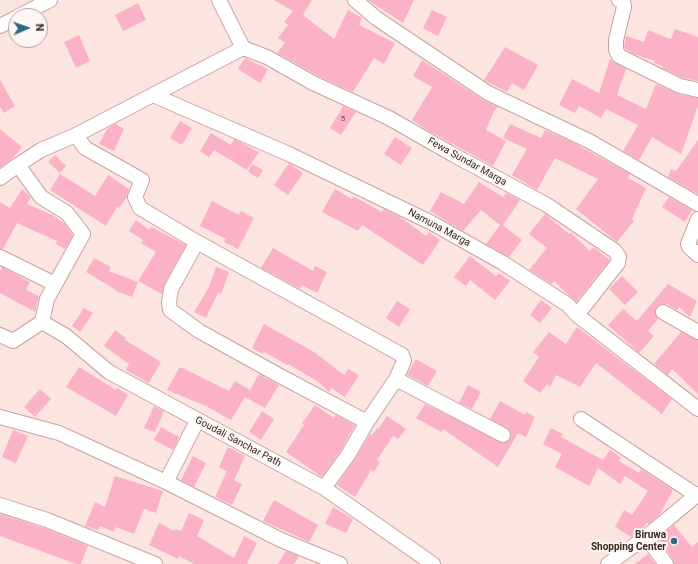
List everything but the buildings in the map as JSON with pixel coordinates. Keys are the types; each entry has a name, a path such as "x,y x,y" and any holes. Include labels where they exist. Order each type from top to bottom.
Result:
{"street":[{"path":"34,8 50,0"},
{"path":"0,178 41,150 76,135 244,48 219,0"},
{"path":"355,0 382,23 488,93 591,142 698,204"},
{"path":"618,0 623,1 624,7 616,40 616,50 619,56 680,86 698,90"},
{"name":"Fewa Sundar Marga","path":"244,48 267,57 312,83 390,118 452,154 547,205 615,251 618,257 618,263 577,315"},
{"name":"Namuna Marga","path":"153,95 291,154 432,223 503,263 568,305 577,315 698,409"},
{"path":"76,135 85,148 142,180 135,198 140,208 197,242 402,355 404,361 396,379 367,422 348,455 324,488"},
{"path":"0,335 13,341 42,322 47,299 83,234 67,213 41,197 18,165"},
{"path":"698,219 688,244 689,247 698,255"},
{"path":"197,242 171,289 168,302 170,310 199,330 282,377 367,422"},
{"path":"0,257 55,284"},
{"path":"663,312 698,332"},
{"name":"Goudali Sanchar Path","path":"42,322 66,336 109,372 324,488 433,564"},
{"path":"396,379 503,435"},
{"path":"0,417 59,433 166,482 281,540 340,564"},
{"path":"581,419 697,495 646,538 608,564"},
{"path":"166,482 198,421"},
{"path":"0,504 47,520 155,564"},
{"path":"646,538 666,564"}],"place":[{"name":"Biruwa Shopping Center","path":"674,541"}]}
